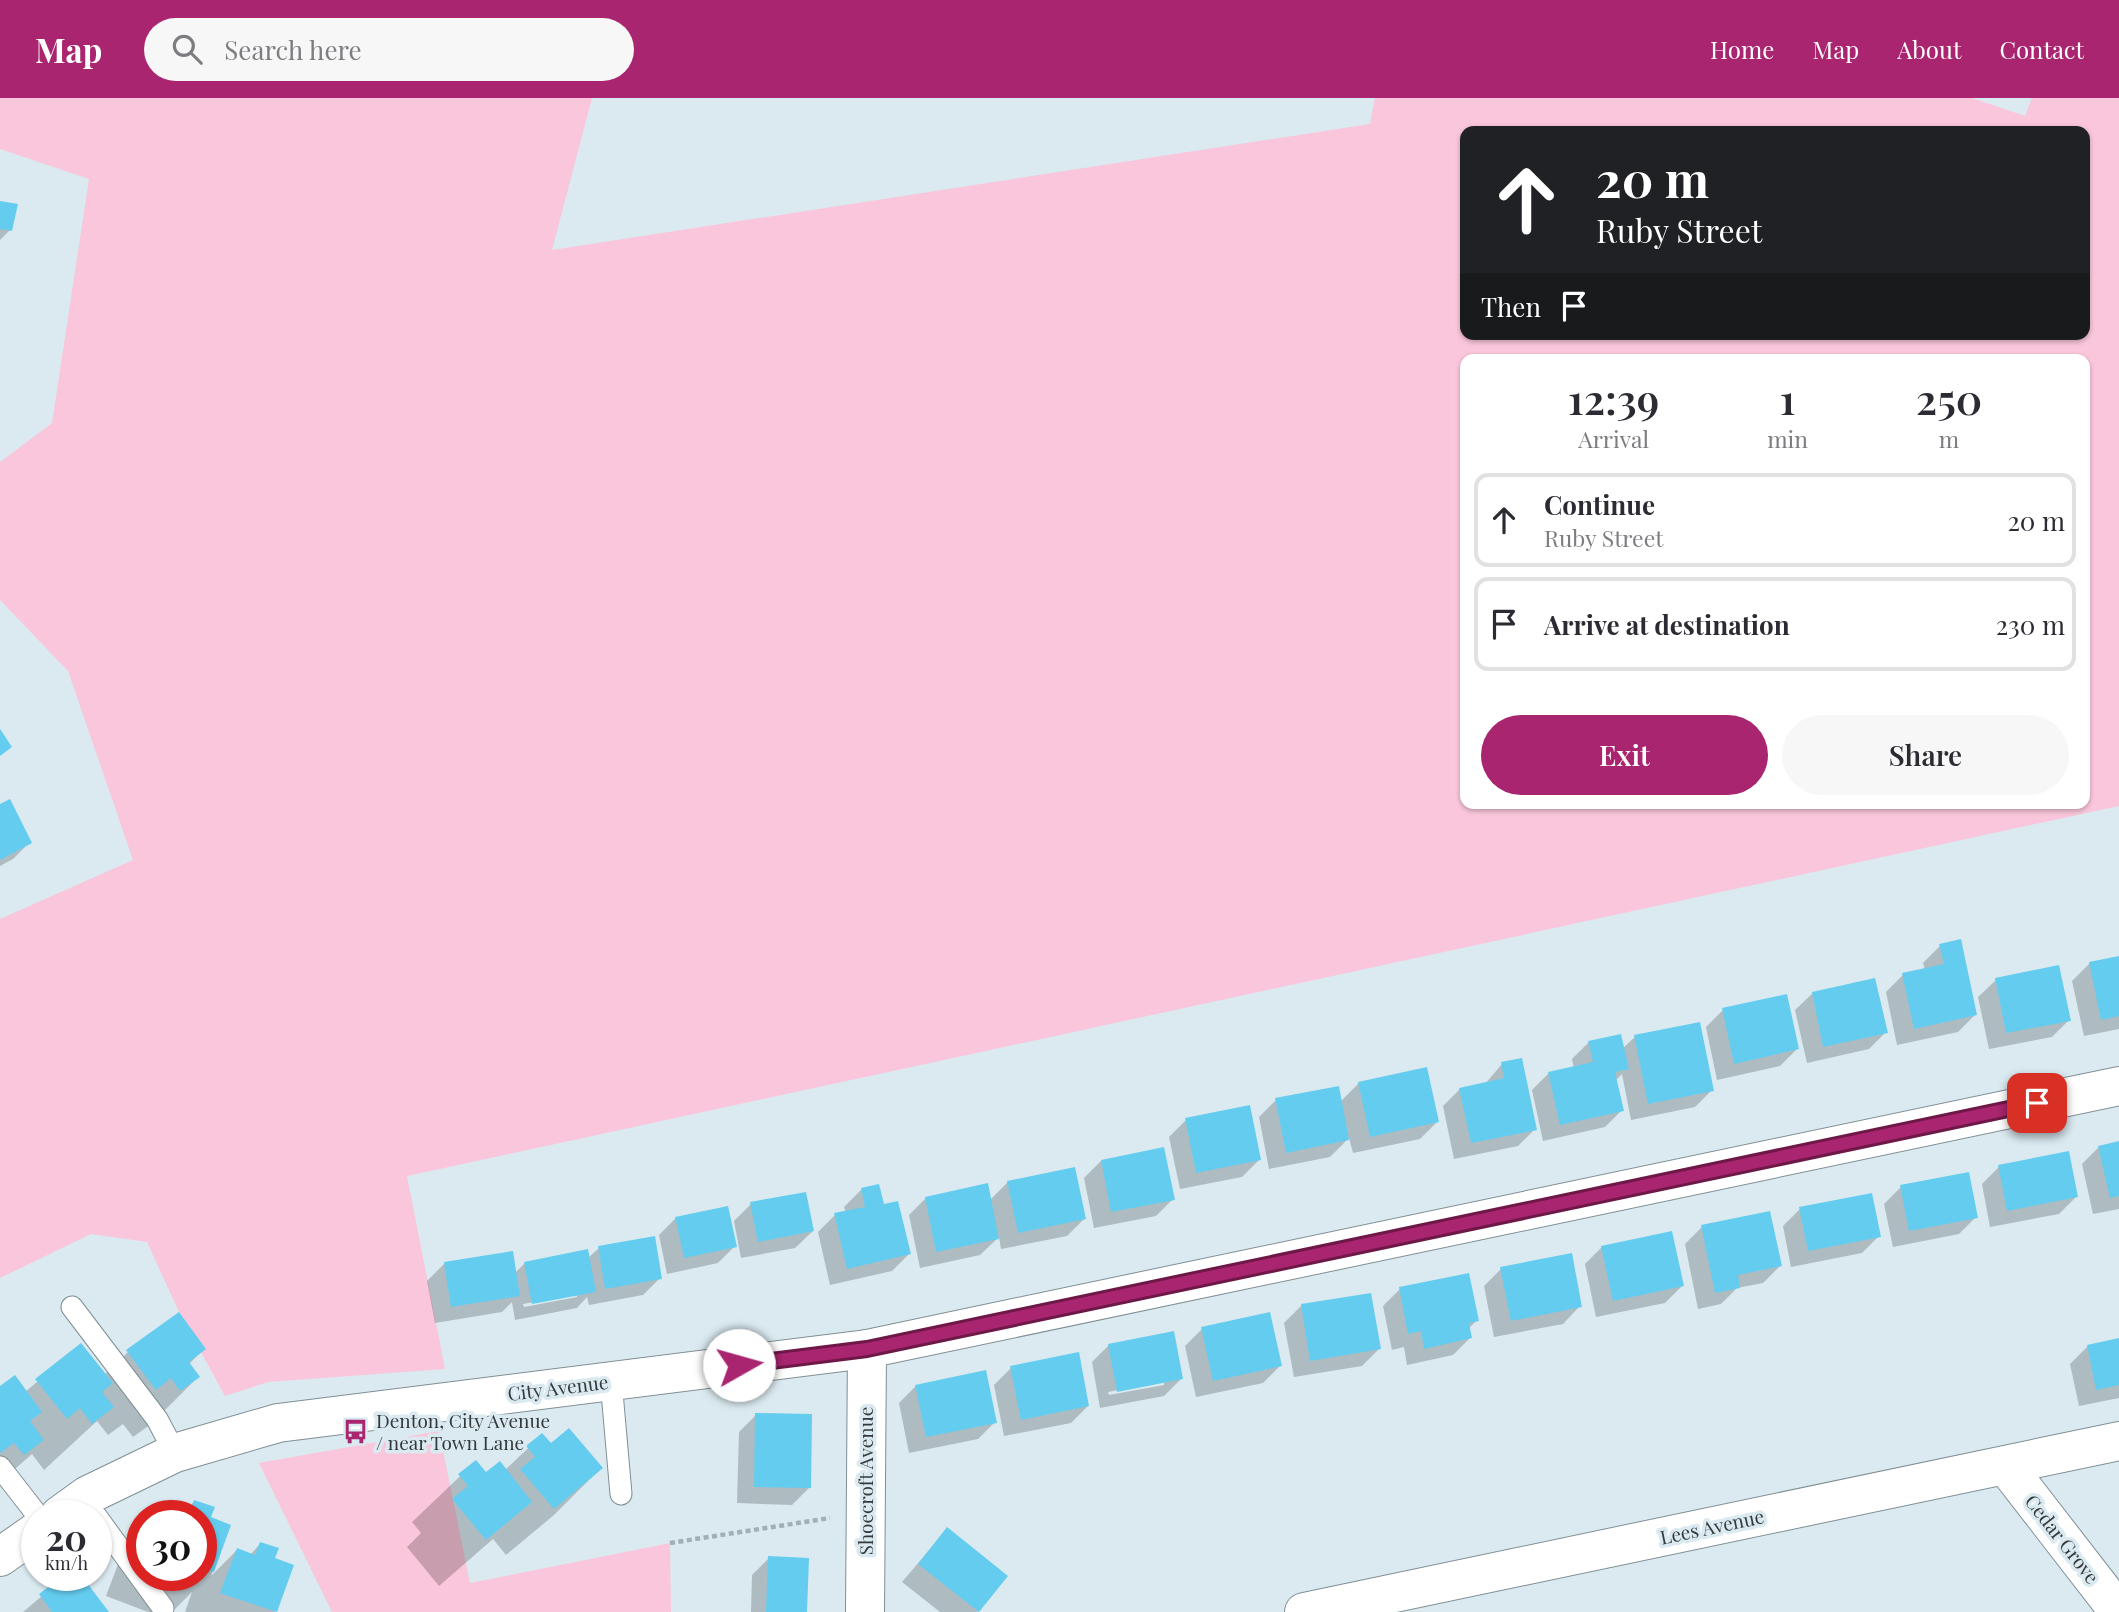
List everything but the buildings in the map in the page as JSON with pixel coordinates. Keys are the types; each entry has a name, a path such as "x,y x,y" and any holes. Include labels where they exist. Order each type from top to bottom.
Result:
{"street":[{"name":"City Avenue","path":"103,1500 175,1453 278,1423 867,1349 2119,1086"},
{"name":"Shoecroft Avenue","path":"865,1612 867,1349"},
{"name":"Lees Avenue","path":"1304,1612 2119,1441"},
{"name":"Cedar Grove","path":"2006,1466 2108,1608"},
{"path":"0,1557 21,1542"}],"lane":[{"path":"72,1307 158,1419 175,1453"},
{"path":"611,1381 621,1494"},
{"path":"0,1468 25,1500"},
{"path":"112,1546 163,1608"}],"path":[{"path":"670,1543 865,1512"}],"shaded area":[{"path":"0,98 592,98 552,250 1370,124 1375,98 1972,98 2025,116 2032,98 2119,98 2119,806 407,1176 445,1369 268,1382 225,1396 179,1312 147,1242 91,1234 0,1278 0,919 133,860 68,671 0,600 0,462 52,423 89,179 0,149"},
{"path":"439,1431 470,1583 670,1543 671,1612 332,1612 259,1463"}],"place":[{"name":"Denton, City Avenue / near Town Lane","path":"356,1432"}],"route":[{"path":"739,1365 867,1349 2037,1103"}]}
